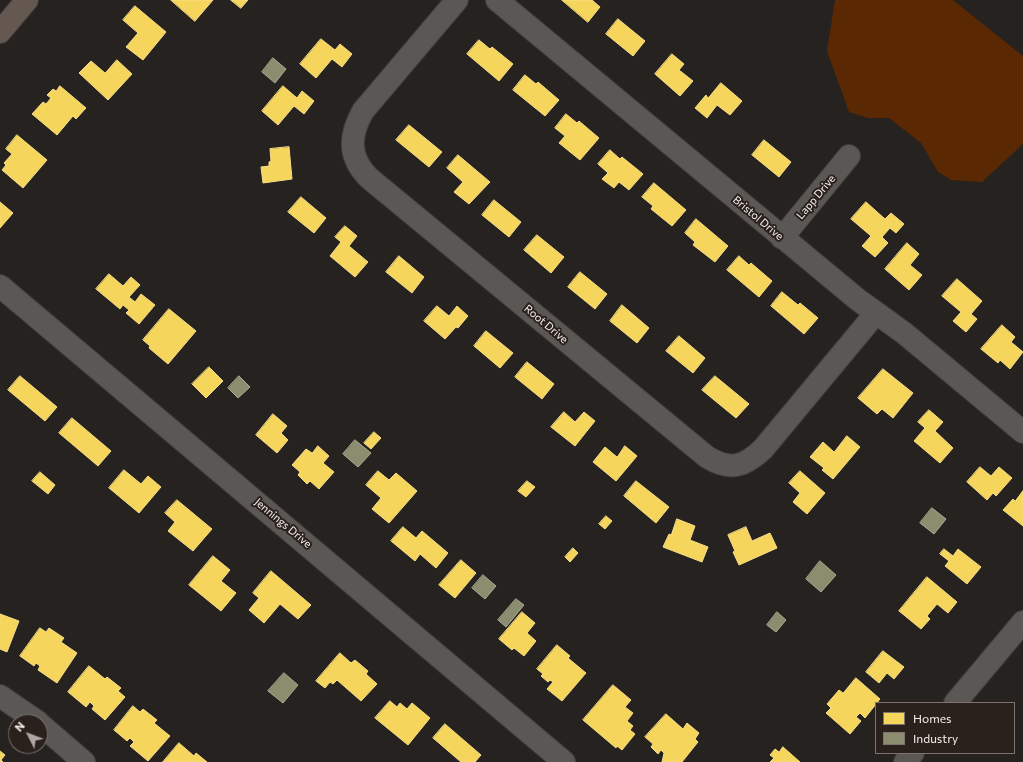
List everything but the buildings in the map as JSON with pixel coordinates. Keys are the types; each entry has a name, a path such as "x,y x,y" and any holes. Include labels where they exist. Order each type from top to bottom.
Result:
{"main road":[{"path":"0,32 27,0"}],"street":[{"name":"Root Drive","path":"457,0 363,111 357,122 353,139 352,152 357,164 369,178 707,457 724,466 737,466 754,457 876,313"},
{"name":"Bristol Drive","path":"497,0 782,238 876,313 904,333 1023,432"},
{"name":"Lapp Drive","path":"782,238 849,156"},
{"name":"Jennings Drive","path":"0,286 564,762"},
{"path":"956,702 1023,622"},
{"path":"0,696 26,714"},
{"path":"48,731 84,762"},
{"path":"905,762 912,754"}],"shaded area":[{"path":"835,0 953,0 1023,56 1023,144 982,182 951,180 938,172 921,143 889,118 868,118 849,112 827,51"}]}
